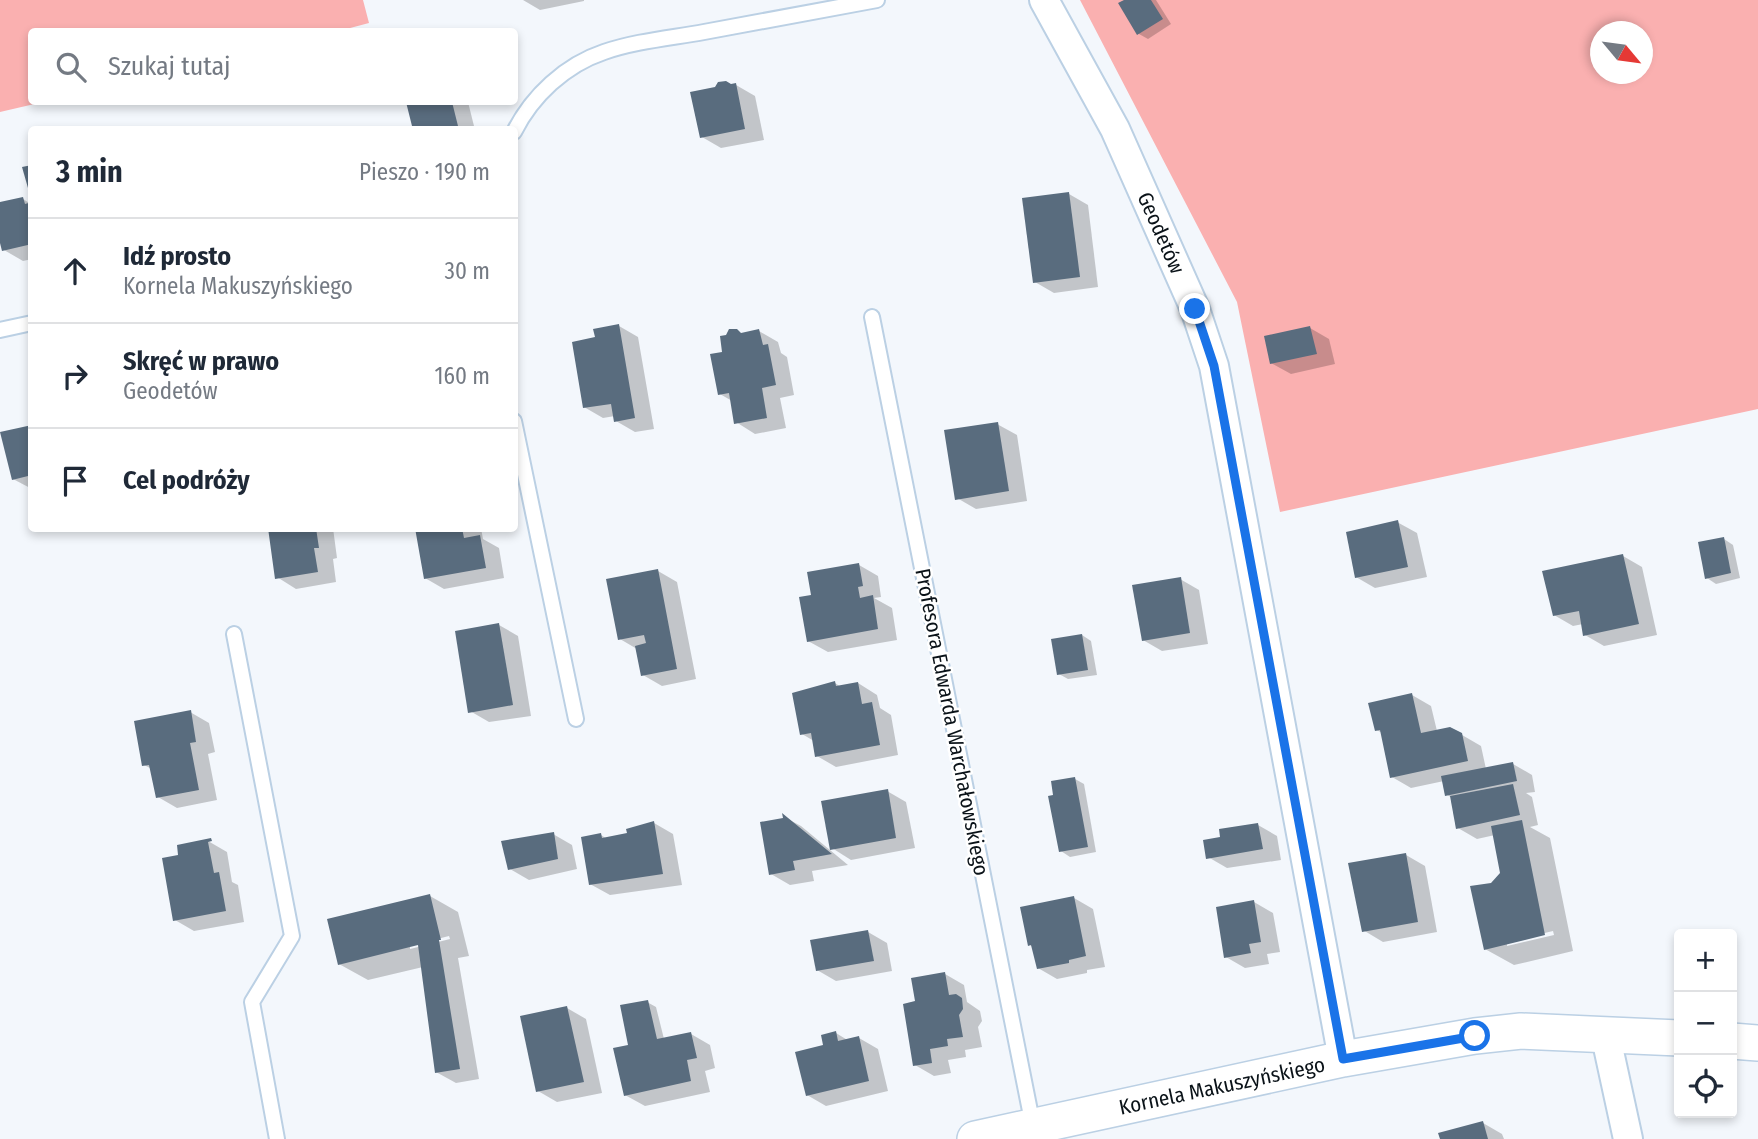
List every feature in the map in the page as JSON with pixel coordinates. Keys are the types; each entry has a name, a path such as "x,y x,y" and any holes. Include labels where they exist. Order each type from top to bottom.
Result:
{"street":[{"name":"Geodetów","path":"1044,0 1115,130 1195,309 1214,366 1343,1059"},
{"name":"Kornela Makuszyńskiego","path":"975,1139 1343,1059 1475,1036 1521,1031 1674,1038"},
{"path":"1605,1033 1628,1139"},
{"path":"1737,1041 1758,1043"}],"lane":[{"path":"517,126 534,101 557,78 603,52 644,42 877,0"},
{"name":"Profesora Edwarda Warchałowskiego","path":"872,317 1033,1127"},
{"path":"0,330 28,324"},
{"path":"518,440 576,719"},
{"path":"234,634 292,936 252,1002 276,1139"}],"shaded area":[{"path":"0,0 363,0 369,23 350,28 28,28 30,105 0,112"},
{"path":"1080,0 1758,0 1758,409 1280,512 1237,302"}],"building":[{"path":"1124,0 1151,0 1163,19 1137,35 1118,3"},
{"path":"718,82 736,83 745,129 700,138 690,92 715,87"},
{"path":"407,105 453,105 458,126 412,126"},
{"path":"28,166 28,188 22,167"},
{"path":"1069,192 1080,277 1033,283 1022,198"},
{"path":"23,197 25,204 28,203 28,245 2,251 0,202"},
{"path":"619,324 635,418 614,422 611,404 583,408 572,342 595,337 593,329"},
{"path":"1310,326 1317,354 1270,364 1264,336"},
{"path":"729,329 737,329 741,333 759,329 763,345 768,344 776,385 762,388 767,418 734,424 729,393 718,395 710,354 722,352 720,336 726,335"},
{"path":"998,422 1009,491 955,500 944,430"},
{"path":"28,426 28,476 12,480 0,432"},
{"path":"1398,520 1408,567 1355,578 1346,532"},
{"path":"269,532 317,532 319,548 314,548 318,572 275,579"},
{"path":"416,532 463,532 464,538 480,535 486,568 424,579"},
{"path":"1724,537 1731,573 1705,579 1698,542"},
{"path":"1623,554 1639,624 1583,636 1579,611 1553,616 1542,571"},
{"path":"859,563 863,586 858,587 860,598 873,595 878,629 807,642 799,597 811,595 807,572"},
{"path":"658,569 677,669 641,676 635,646 646,643 644,635 618,640 606,579"},
{"path":"1181,577 1190,633 1142,641 1132,585"},
{"path":"499,623 513,705 468,713 455,631"},
{"path":"1082,634 1088,670 1057,675 1051,639"},
{"path":"835,681 836,686 858,682 862,704 872,702 880,745 815,757 811,733 800,735 792,693"},
{"path":"1412,693 1421,733 1450,727 1462,733 1468,761 1390,778 1380,730 1375,731 1368,703"},
{"path":"191,710 196,742 190,743 199,790 156,798 149,765 142,766 134,721"},
{"path":"1513,762 1517,781 1445,796 1441,776"},
{"path":"1075,777 1088,847 1059,852 1048,796 1053,795 1051,781"},
{"path":"1513,784 1520,815 1456,829 1450,796"},
{"path":"888,789 896,838 830,850 821,801"},
{"path":"782,813 832,854 793,861 795,870 769,875 760,822 783,818"},
{"path":"1522,820 1545,935 1484,950 1470,886 1491,883 1500,873 1491,826"},
{"path":"654,821 663,874 589,885 581,837 601,833 602,838 627,833 626,829"},
{"path":"1258,823 1263,849 1206,859 1203,840 1220,837 1219,829"},
{"path":"554,832 558,859 508,870 501,841"},
{"path":"211,838 212,841 208,842 214,873 219,872 226,911 173,921 162,858 178,855 177,845"},
{"path":"1406,853 1418,922 1362,932 1348,863"},
{"path":"430,894 441,940 460,1069 435,1073 418,945 338,965 327,919"},
{"path":"1074,896 1086,956 1069,960 1069,963 1037,969 1031,945 1028,946 1020,907"},
{"path":"1254,900 1261,942 1249,944 1251,953 1224,958 1216,907"},
{"path":"868,930 874,961 816,971 810,940"},
{"path":"945,972 949,995 956,994 962,998 963,1009 959,1015 963,1037 947,1039 948,1046 930,1049 932,1063 913,1066 903,1004 915,1001 911,978"},
{"path":"648,1000 657,1039 691,1032 697,1058 687,1060 691,1081 624,1096 613,1048 628,1045 620,1005"},
{"path":"567,1006 584,1082 536,1092 520,1016"},
{"path":"836,1031 838,1041 859,1036 869,1081 806,1096 795,1052 823,1045 821,1035"},
{"path":"1483,1121 1488,1139 1440,1139 1438,1133"}],"route":[{"path":"1195,309 1214,366 1343,1059 1475,1036"}]}
